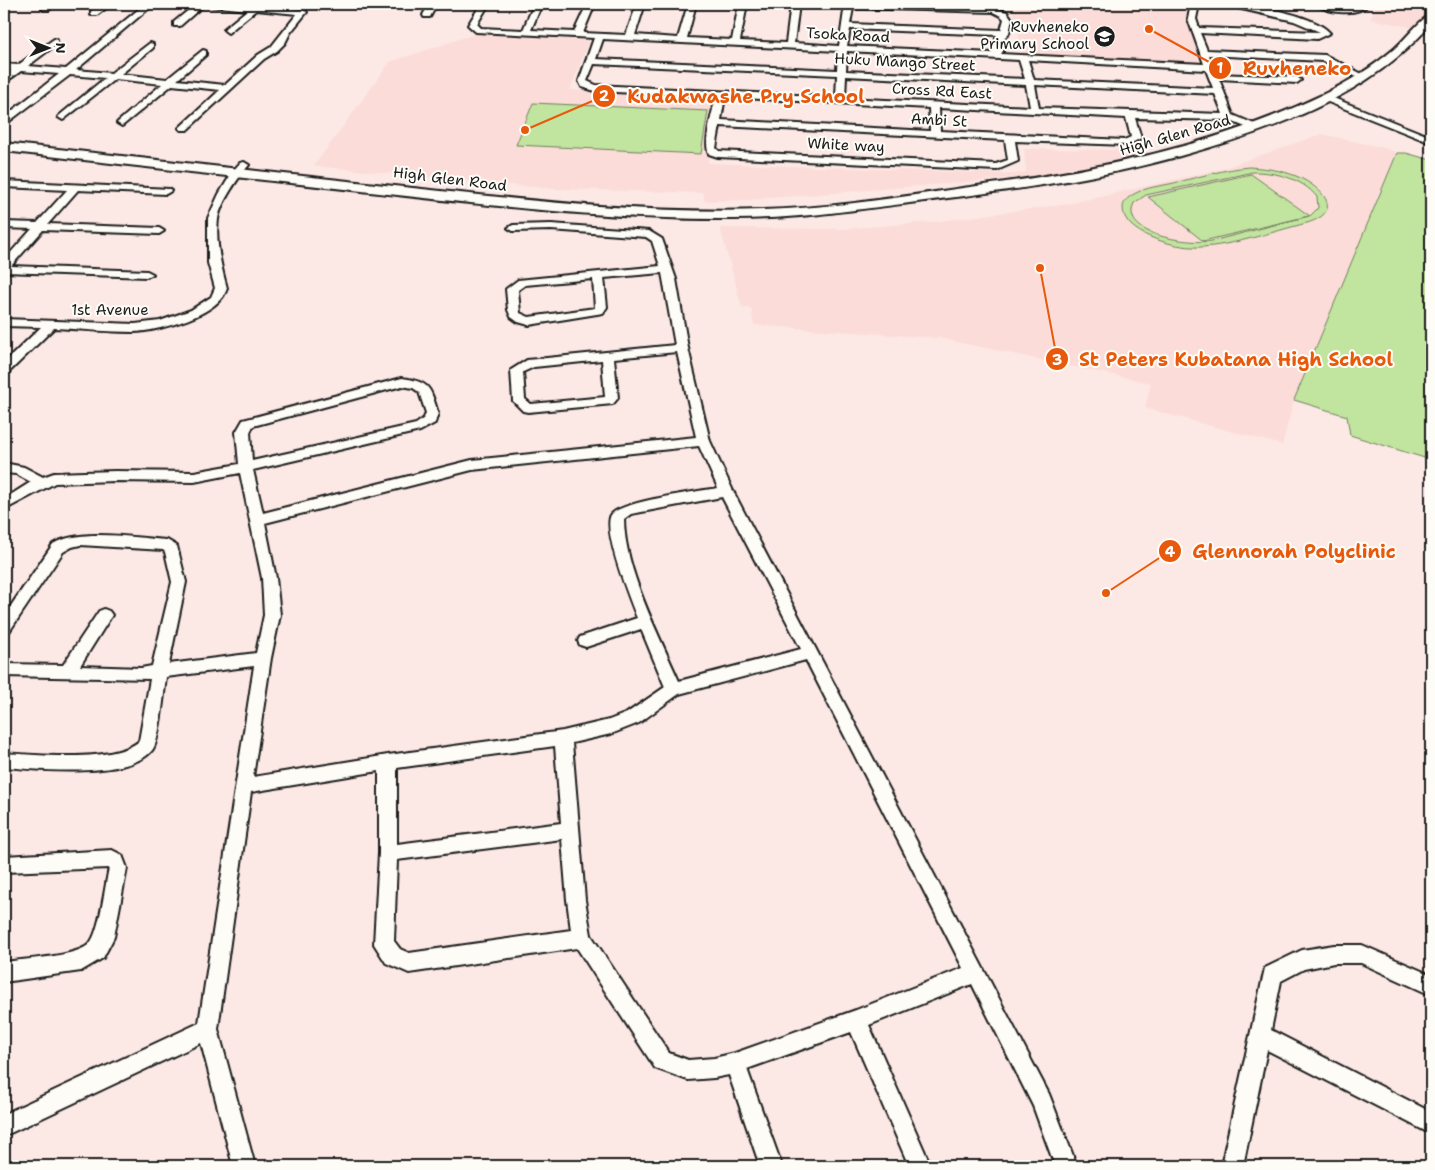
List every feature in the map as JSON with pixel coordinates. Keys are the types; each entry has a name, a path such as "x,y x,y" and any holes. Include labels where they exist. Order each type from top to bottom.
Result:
{"main road":[{"name":"High Glen Road","path":"4,140 547,207 621,213 792,213 989,190 1096,173 1172,155 1256,128 1326,98 1364,77 1394,57 1431,17"},
{"name":"High Glen Road","path":"4,147 241,168"}],"street":[{"path":"94,13 108,4"},
{"path":"4,121 68,72 150,4"},
{"path":"177,24 201,4"},
{"path":"184,128 261,57 274,49 303,12 256,6 211,4"},
{"path":"427,15 433,4"},
{"name":"Tsoka Road","path":"485,4 472,25 479,30 486,31 1208,66"},
{"path":"526,33 538,4"},
{"path":"577,36 591,4"},
{"path":"630,37 641,4"},
{"path":"682,40 692,4"},
{"path":"736,42 743,4"},
{"path":"790,45 795,4"},
{"path":"840,100 843,47 849,4 994,7 1008,19 1005,33 1000,37 999,51 995,56"},
{"path":"1195,4 1192,19 1195,30 1217,91 1229,117 1256,128"},
{"path":"1195,30 1317,36 1326,33 1322,27 1308,21 1224,4"},
{"path":"1319,4 1355,10 1361,9 1365,4"},
{"path":"228,30 256,6"},
{"path":"846,26 1005,33"},
{"name":"Cross Rd East","path":"599,37 583,81 585,85 590,87 1130,115 1229,117"},
{"path":"4,80 54,42"},
{"path":"63,116 149,46"},
{"path":"1204,52 1324,58 1364,77"},
{"path":"122,123 203,53"},
{"path":"1022,58 1028,70 1028,81 1035,109"},
{"name":"Huku Mango Street","path":"591,61 1217,91"},
{"path":"4,67 226,88"},
{"path":"1212,76 1297,80"},
{"name":"White way","path":"720,94 711,148 712,152 718,154 997,167 1013,161 1010,139"},
{"path":"1326,98 1431,140"},
{"path":"934,105 935,135"},
{"name":"Ambi St","path":"714,123 1010,139 1125,143 1136,138 1130,115"},
{"name":"1st Avenue","path":"4,322 135,328 152,326 195,312 216,299 221,288 214,262 214,218 241,168"},
{"path":"4,184 166,192"},
{"path":"4,268 75,187"},
{"path":"4,224 159,231"},
{"path":"513,228 560,228 649,234 657,239 660,244 667,269 682,348 703,441 726,491 1042,1101 1066,1166"},
{"path":"4,268 147,274"},
{"path":"598,274 601,306 599,311 529,320 520,320 516,317 513,309 512,289 522,282 598,274 667,269"},
{"path":"4,370 51,324"},
{"path":"608,356 612,398 608,401 528,408 519,401 517,370 531,363 682,348"},
{"path":"4,505 42,483 64,476 194,477 246,467 420,427 430,420 432,413 425,390 418,384 402,382 265,417 248,423 243,432 246,467 269,578 272,615 263,658 243,786 208,1030 244,1166"},
{"path":"257,520 472,465 703,441"},
{"path":"4,468 16,468 27,472 42,483"},
{"path":"674,689 646,621 618,543 615,525 617,517 627,510 726,491"},
{"path":"4,628 58,548 68,542 80,540 167,545 172,550 179,582 159,672 147,744 140,751 126,758 64,764 4,760"},
{"path":"67,672 104,615"},
{"path":"586,641 646,621"},
{"path":"243,786 388,762 563,738 611,727 633,718 674,689 811,652"},
{"path":"4,670 140,674 263,658"},
{"path":"563,738 576,900 582,938 662,1061 688,1070 714,1068 736,1063 856,1020 975,973"},
{"path":"388,762 388,853 384,944 393,956 409,963 582,938"},
{"path":"388,853 571,830"},
{"path":"4,864 112,858 116,861 118,868 104,937 96,951 81,961 4,972"},
{"path":"1232,1166 1272,975 1302,960 1334,954 1362,954 1431,985"},
{"path":"856,1020 920,1166"},
{"path":"4,1125 208,1030"},
{"path":"1259,1035 1431,1123"},
{"path":"736,1063 770,1166"}],"shaded area":[{"name":"Ruvheneko Primary School","path":"1012,4 1192,4 1186,16 1201,65 1023,57"},
{"path":"1377,4 1431,4 1431,9 1415,28 1370,19"},
{"path":"481,32 589,41 570,90 714,98 708,163 1014,174 1026,172 1024,149 1138,150 1141,157 1029,177 748,200 704,201 704,193 554,189 314,166 390,62"},
{"path":"1322,134 1388,149 1397,153 1294,400 1282,445 1145,408 1151,383 938,338 754,325 751,308 742,307 720,228 842,229 933,222 1068,204 1221,169"}],"green space":[{"path":"533,103 708,111 701,154 516,145"},
{"path":"1397,153 1406,153 1431,160 1431,460 1350,435 1347,416 1294,400"},
{"path":"1249,167 1273,170 1305,180 1321,192 1326,199 1326,212 1319,218 1307,223 1249,239 1204,247 1172,244 1150,237 1131,225 1125,217 1123,206 1125,202 1139,192","holes":["1253,172 1288,177 1304,185 1317,197 1318,208 1310,216 1251,174 1148,197 1203,241 1309,216 1203,242 1160,236 1147,231 1137,224 1132,215 1134,203 1146,195"]}],"place":[{"name":"Ruvheneko","path":"1149,29"},
{"name":"Ruvheneko Primary School","path":"1105,36"},
{"name":"Kudakwashe Pry School","path":"525,130"},
{"name":"St Peters Kubatana High School","path":"1040,268"},
{"name":"Glennorah Polyclinic","path":"1106,593"}]}
